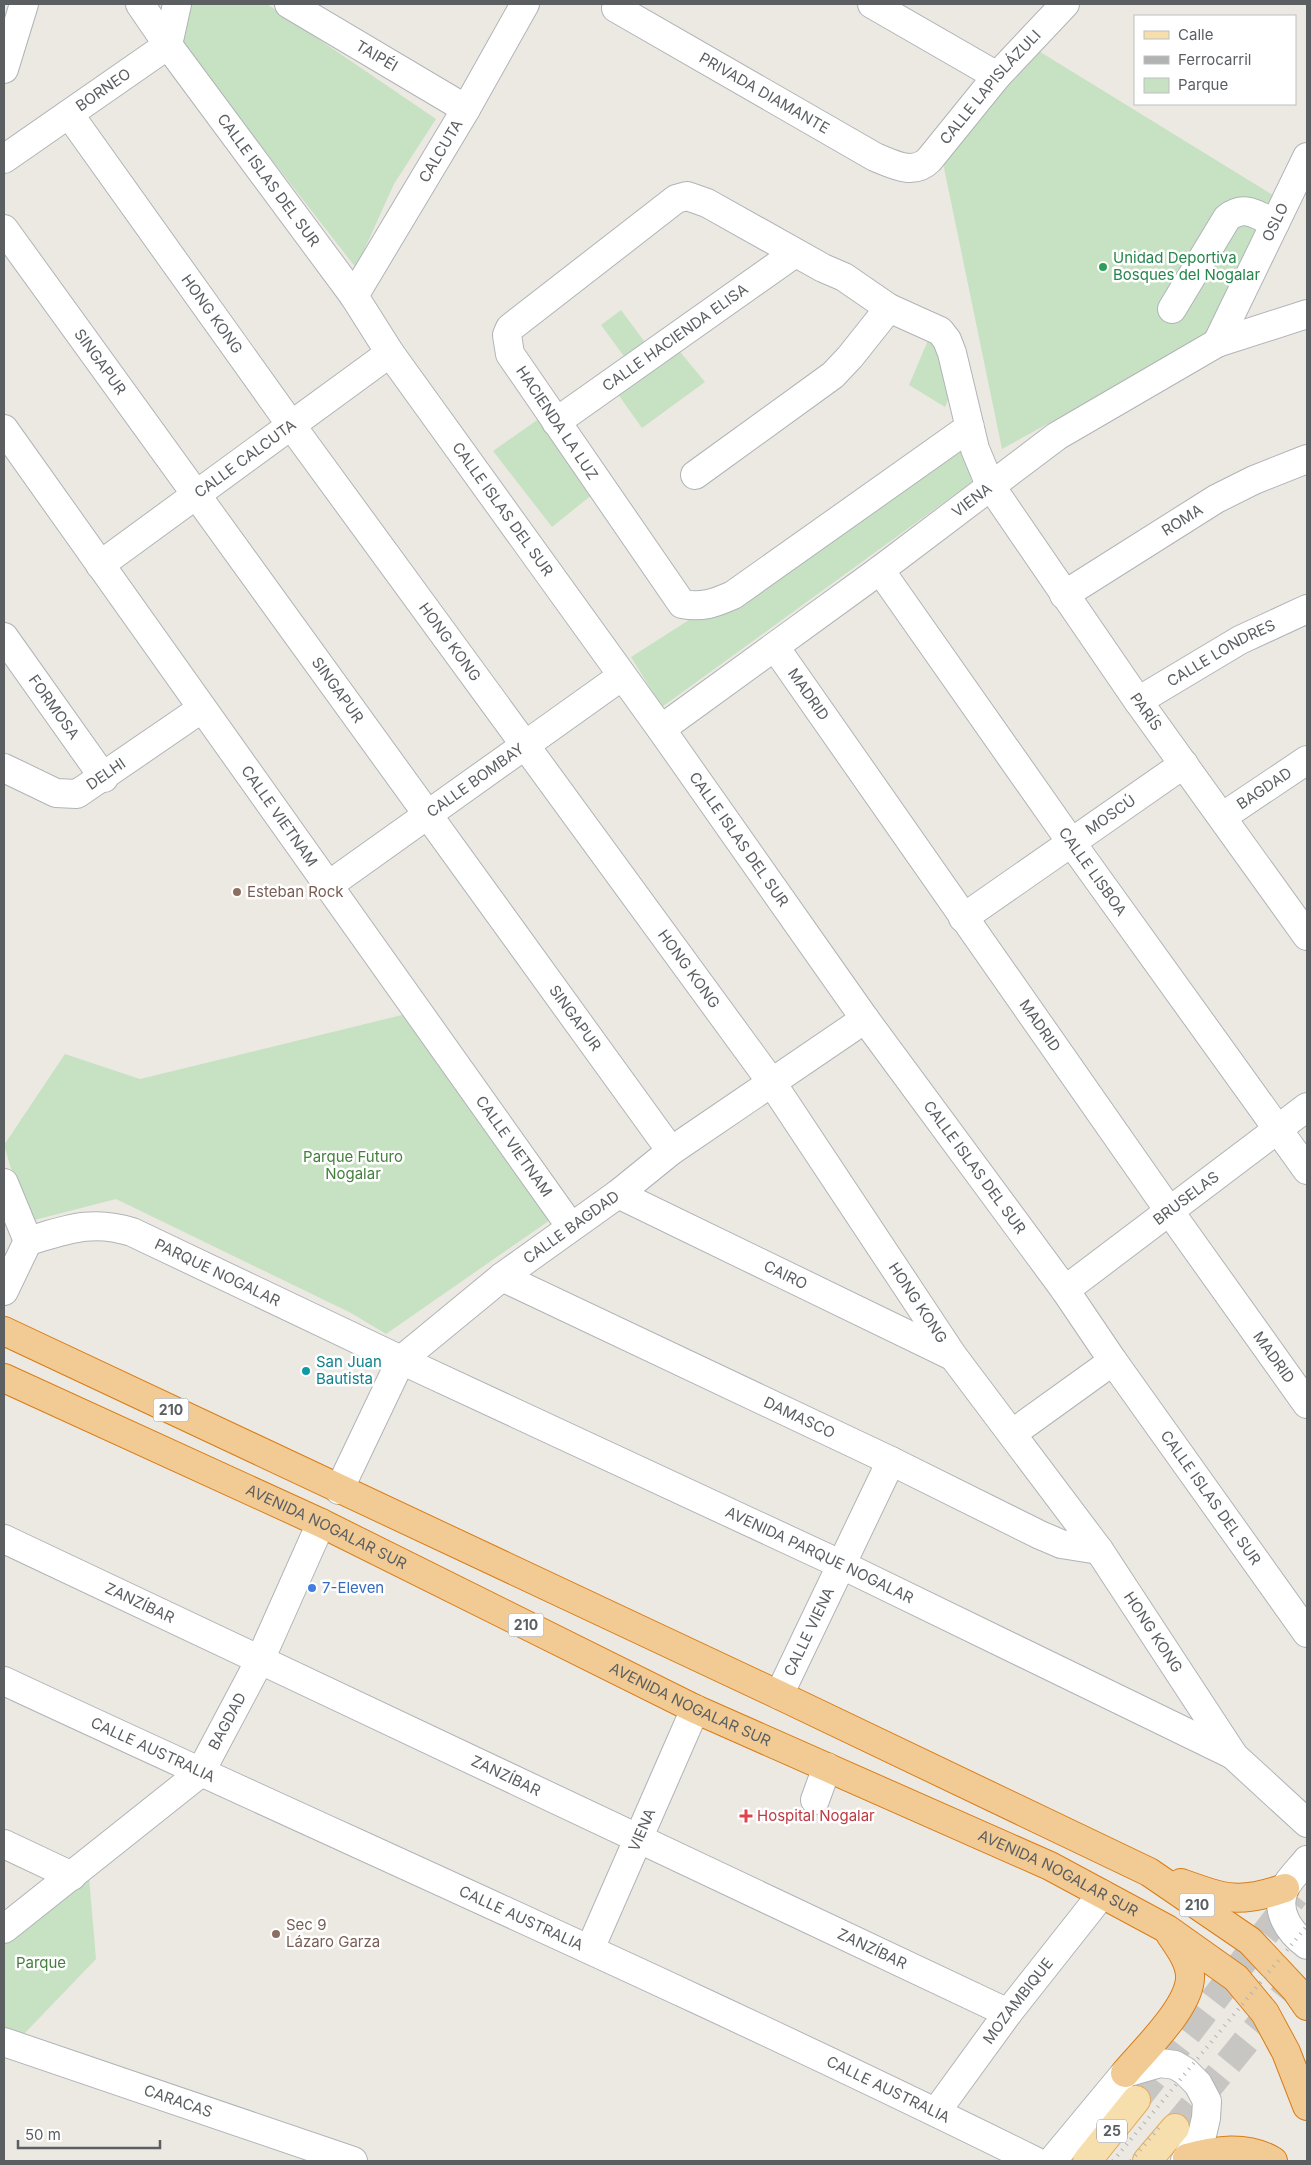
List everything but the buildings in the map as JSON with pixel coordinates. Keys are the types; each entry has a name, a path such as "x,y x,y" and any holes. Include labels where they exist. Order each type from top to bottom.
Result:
{"highway":[{"name":"210","path":"4,1331 338,1490 779,1695 1149,1872 1250,1941 1296,1990 1307,2006"},
{"name":"AVENIDA NOGALAR SUR","path":"4,1378 321,1523 705,1713 1050,1866 1167,1928 1236,1978 1265,2012 1289,2060 1307,2106"},
{"path":"1149,1872 1210,1893 1238,1899 1262,1896 1285,1888"},
{"path":"1125,2073 1180,2006 1189,1988 1190,1974 1186,1960 1167,1928"},
{"path":"1186,2160 1206,2152 1226,2150 1248,2152 1273,2161"}],"main road":[{"name":"25","path":"1087,2161 1136,2100"},
{"path":"1147,2161 1175,2128"}],"street":[{"path":"4,69 24,4"},
{"name":"CALLE ISLAS DEL SUR","path":"140,4 168,45 354,296 390,353 660,729 864,1019 1065,1290 1113,1361 1299,1605 1307,1633"},
{"path":"168,45 177,4"},
{"name":"TAIPÉI","path":"289,4 466,109"},
{"path":"872,4 997,76"},
{"name":"CALLE LAPISLÁZULI","path":"917,169 929,160 997,76 1065,4"},
{"name":"CALCUTA","path":"354,296 466,109 520,5"},
{"name":"PRIVADA DIAMANTE","path":"616,8 875,157 904,167 917,169"},
{"name":"BORNEO","path":"4,158 168,45"},
{"name":"HONG KONG","path":"69,114 291,425 772,1083 953,1356 1013,1433 1099,1550 1234,1756 1307,1823"},
{"name":"OSLO","path":"1217,343 1275,223 1304,173"},
{"name":"HACIENDA LA LUZ","path":"970,427 732,595 705,606 682,604 510,354 507,335 510,328 676,199 687,196 707,203 795,253 844,277 889,308 929,324 940,331 947,340 970,427 975,449 990,485"},
{"path":"1172,310 1227,218 1236,211 1248,210 1275,223"},
{"name":"SINGAPUR","path":"4,230 671,1151"},
{"name":"CALLE HACIENDA ELISA","path":"556,422 795,253"},
{"path":"695,475 833,374 850,357 889,308"},
{"name":"VIENA","path":"660,729 880,570 1056,436 1217,343 1307,314"},
{"name":"CALLE CALCUTA","path":"100,565 390,353"},
{"name":"CALLE VIETNAM","path":"4,429 201,709 571,1227"},
{"name":"ROMA","path":"1064,595 1216,499 1254,480 1307,459"},
{"name":"PARÍS","path":"990,485 1138,701 1222,817 1303,921"},
{"name":"CALLE LISBOA","path":"880,570 1071,842 1307,1170"},
{"name":"CALLE LONDRES","path":"1138,701 1240,640 1307,609"},
{"name":"FORMOSA","path":"4,637 104,778"},
{"name":"MADRID","path":"775,647 963,918 1307,1404"},
{"name":"CALLE BOMBAY","path":"329,886 622,676"},
{"name":"DELHI","path":"4,768 56,793 67,795 86,790 201,709"},
{"name":"BAGDAD","path":"1222,817 1307,760"},
{"name":"MOSCÚ","path":"963,918 1184,764"},
{"name":"CALLE BAGDAD","path":"338,1490 401,1360 502,1277 618,1194 671,1151 864,1019"},
{"name":"BRUSELAS","path":"1065,1290 1307,1107"},
{"path":"4,1183 28,1241 4,1292"},
{"name":"CAIRO","path":"618,1194 953,1356"},
{"name":"PARQUE NOGALAR","path":"28,1241 71,1228 112,1226 132,1232 401,1360"},
{"name":"DAMASCO","path":"502,1277 891,1461 1040,1535 1061,1544 1099,1550"},
{"name":"AVENIDA PARQUE NOGALAR","path":"401,1360 840,1564 1234,1756"},
{"path":"1013,1433 1113,1361"},
{"name":"CALLE VIENA","path":"779,1695 840,1564 891,1461"},
{"name":"BAGDAD","path":"4,1929 200,1773 260,1660 321,1523"},
{"name":"ZANZÍBAR","path":"4,1540 1008,2014"},
{"name":"CALLE AUSTRALIA","path":"4,1681 200,1773 590,1949 936,2112 1035,2161"},
{"path":"700,1744 705,1713"},
{"name":"VIENA","path":"590,1949 640,1840 705,1713"},
{"path":"815,1800 827,1767"},
{"path":"4,1844 72,1876"},
{"path":"1307,1860 1285,1888 1280,1902 1283,1916 1291,1929 1307,1945"},
{"name":"MOZAMBIQUE","path":"936,2112 1008,2014 1102,1894"},
{"name":"CARACAS","path":"4,2042 343,2160"},
{"path":"1052,2161 1125,2073 1160,2062 1175,2065 1185,2070 1198,2084 1207,2101 1202,2135 1186,2160"}],"green space":[{"path":"189,4 267,4 436,119 394,184 356,268 181,43"},
{"name":"Unidad Deportiva Bosques del Nogalar","path":"1037,50 1276,197 1205,337 1002,449 943,163"},
{"path":"621,310 647,345 626,359 601,325"},
{"path":"929,338 945,344 953,388 945,407 909,385"},
{"path":"676,347 705,382 642,428 615,390"},
{"path":"540,418 593,494 552,527 493,451"},
{"path":"963,445 972,482 662,707 631,657"},
{"name":"Parque Futuro Nogalar","path":"410,1013 553,1218 386,1334 351,1313 116,1199 27,1222 4,1145 65,1054 140,1079"},
{"name":"Parque","path":"89,1877 96,1959 23,2035 4,2028 4,1944"}],"tunnel":[{"path":"1136,2100 1295,1895"},
{"path":"1175,2128 1307,1967"}],"railway":[{"path":"1113,2161 1307,1926"},
{"path":"1131,2161 1161,2125"}],"place":[{"name":"Unidad Deportiva Bosques del Nogalar","path":"1103,267"},
{"name":"Esteban Rock","path":"237,892"},
{"name":"San Juan Bautista","path":"306,1371"},
{"name":"7-Eleven","path":"312,1588"},
{"name":"Hospital Nogalar","path":"746,1816"},
{"name":"Sec 9 Lázaro Garza","path":"276,1934"}]}
